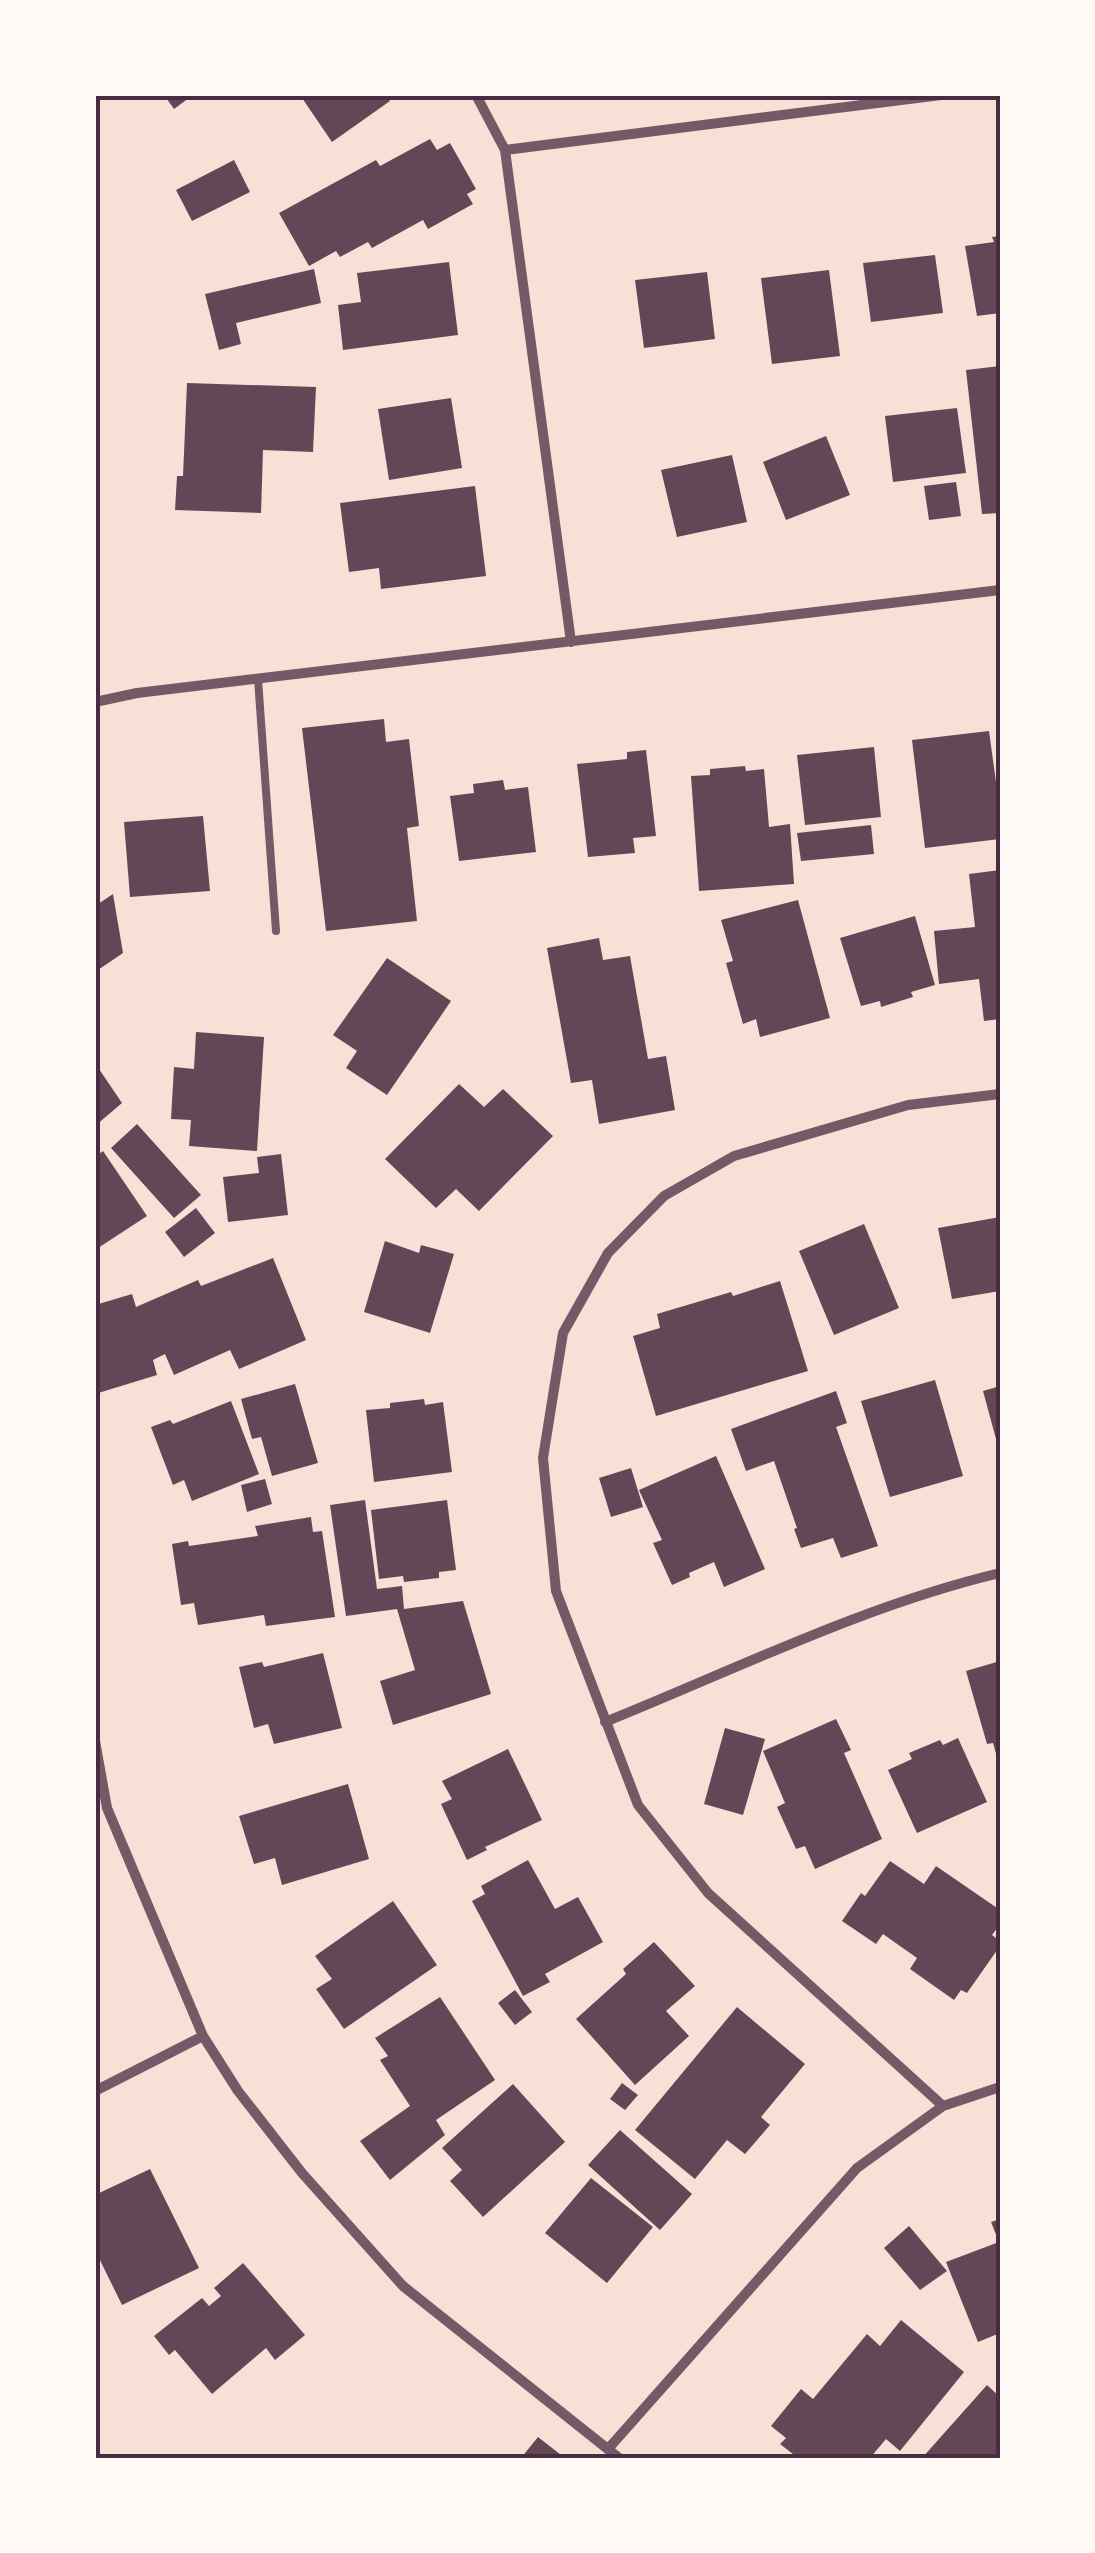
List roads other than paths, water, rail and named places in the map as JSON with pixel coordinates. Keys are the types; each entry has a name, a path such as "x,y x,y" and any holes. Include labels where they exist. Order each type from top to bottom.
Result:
{"street":[{"path":"476,95 505,150 571,642"},
{"path":"505,150 941,95"},
{"path":"95,702 137,693 1000,590"},
{"path":"943,2106 708,1893 638,1806 556,1591 543,1458 562,1334 608,1254 664,1196 734,1156 908,1105 1000,1094"},
{"path":"605,1722 816,1634 956,1583 1000,1573"},
{"path":"95,1741 107,1808 203,2036 238,2091 302,2173 403,2286 618,2458"},
{"path":"95,2091 203,2036"},
{"path":"608,2449 857,2168 943,2106 1000,2087"}],"lane":[{"path":"258,679 276,931"}]}
